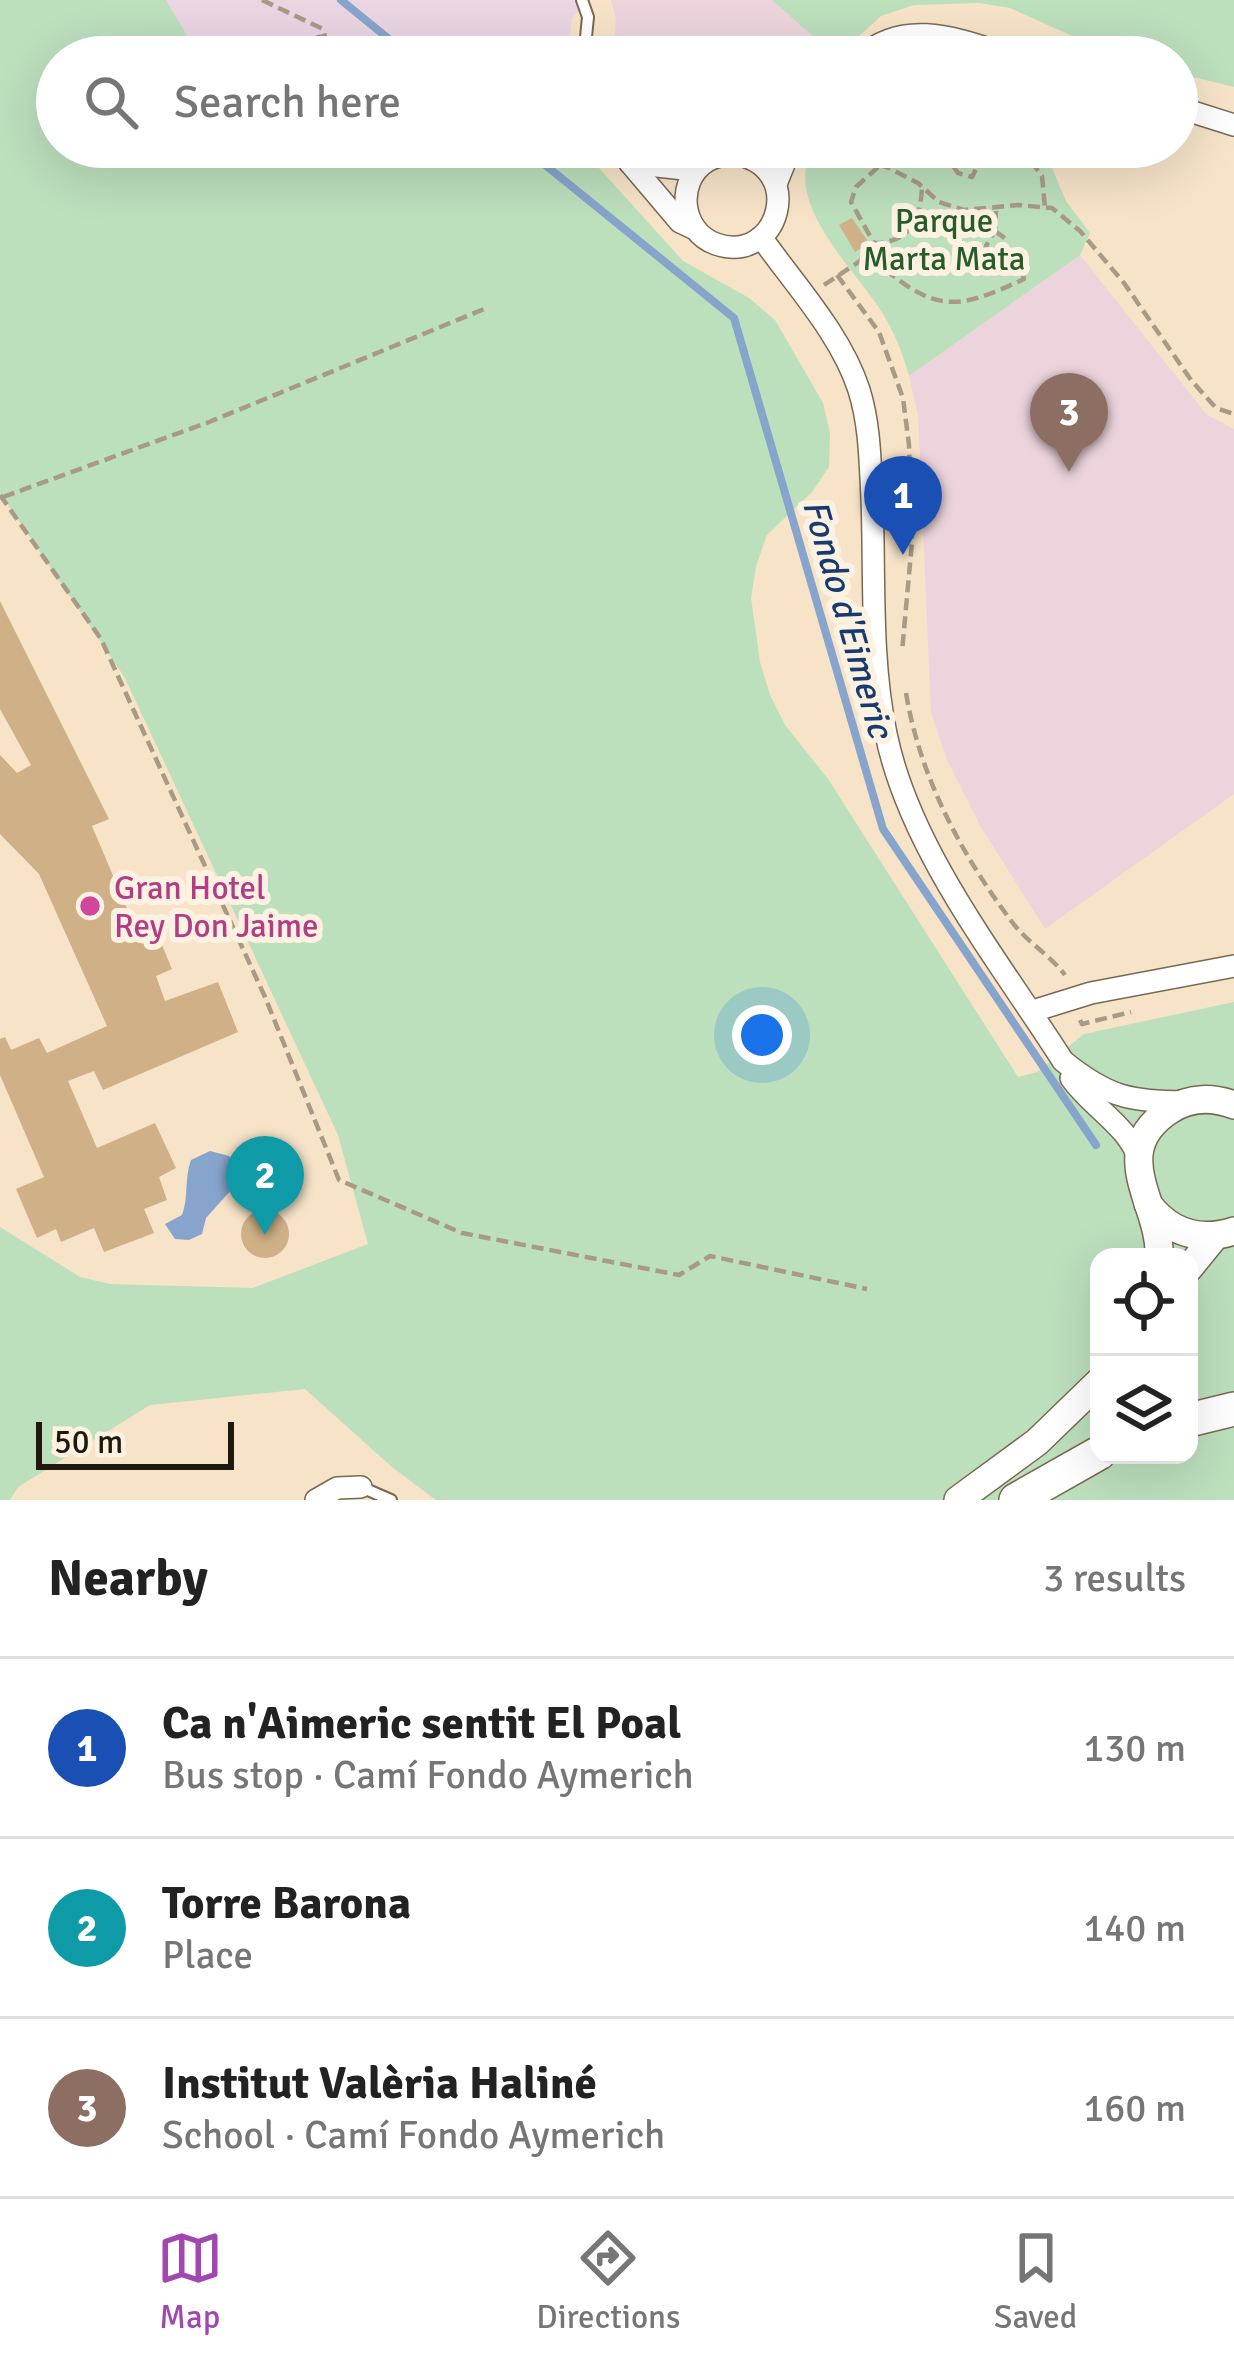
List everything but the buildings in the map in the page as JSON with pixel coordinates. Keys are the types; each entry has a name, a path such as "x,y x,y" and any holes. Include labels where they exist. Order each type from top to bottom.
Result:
{"highway":[{"path":"1198,1418 1234,1409"},
{"path":"1016,1500 1090,1458"}],"street":[{"path":"898,36 946,36"},
{"path":"1198,114 1234,125"},
{"path":"634,168 680,222 730,247 761,237 776,217 776,184 782,168"},
{"path":"695,229 686,206 687,189 698,168"},
{"path":"763,168 776,184"},
{"path":"761,237 840,350 858,388 869,439 878,680 886,736 904,795 932,855 1086,1098 1135,1147 1157,1248"},
{"path":"1034,1011 1090,993 1234,966"},
{"path":"1063,1061 1109,1093 1234,1105"},
{"path":"1139,1160 1152,1127 1188,1102"},
{"path":"1146,1200 1175,1228 1224,1233"},
{"path":"1198,1259 1224,1233"},
{"path":"958,1500 1037,1442 1090,1391"},
{"path":"316,1500 337,1488 361,1487"}],"lane":[{"path":"582,0 588,17 586,36"},
{"path":"361,1487 391,1500"}],"path":[{"path":"262,0 323,29 325,36"},
{"path":"874,243 851,202 856,187 876,168"},
{"path":"885,168 922,186 939,202 964,210 1052,208 1080,232 1124,284 1191,380 1216,408 1234,414"},
{"path":"954,168 972,177 976,168"},
{"path":"1036,168 1042,176 1045,208"},
{"path":"874,243 889,243 908,233 921,213 922,186"},
{"path":"860,261 875,261 902,284 935,301 963,304 1024,279 1022,271 1003,265 986,246 994,232 996,208"},
{"path":"994,232 1006,239 1003,265"},
{"path":"874,243 860,261 837,274 879,332 903,398 912,542 904,592 902,666"},
{"path":"489,307 209,422 2,496 101,639 265,997 339,1180 463,1234 679,1275 710,1256 867,1289"},
{"path":"904,681 919,753 941,808 1020,931 1062,970"},
{"path":"1006,940 1020,931"}],"shaded area":[{"path":"166,0 589,0 572,18 570,36 187,36"},
{"path":"611,0 772,0 812,36 615,36"},
{"path":"1080,255 1207,415 1234,429 1234,794 1045,929 981,827 947,760 931,712 918,415 909,376"}],"green space":[{"path":"0,0 166,0 187,36 36,36 36,168 599,168 683,261 749,298 775,320 823,403 830,433 829,467 812,492 767,535 756,566 751,598 770,695 785,725 828,779 1018,1077 1037,1072 1084,1034 1234,1002 1234,1500 436,1500 305,1389 150,1405 18,1487 10,1500 0,1500 0,1227 80,1277 110,1284 253,1288 368,1244 338,1135 125,678 0,493"},
{"path":"772,0 1234,0 1234,87 1198,78 1198,36 1072,36 1010,8 979,3 914,5 881,16 859,36 812,36"},
{"name":"Parque Marta Mata","path":"806,168 1052,168 1066,201 1090,233 1080,255 909,376 883,314 826,235 806,190"}],"water":[{"path":"210,1151 229,1156 239,1166 240,1180 206,1218 202,1234 175,1239 165,1224 182,1215 191,1160"}],"waterway":[{"name":"Fondo d'Eimeric","path":"341,0 385,36"},
{"name":"Fondo d'Eimeric","path":"549,168 734,318 883,829 1096,1145"}],"place":[{"name":"Institut Valèria Haliné","path":"1069,472"},
{"name":"Ca n'Aimeric sentit El Poal","path":"903,555"},
{"name":"Gran Hotel Rey Don Jaime","path":"90,906"},
{"name":"Torre Barona","path":"265,1235"}]}
